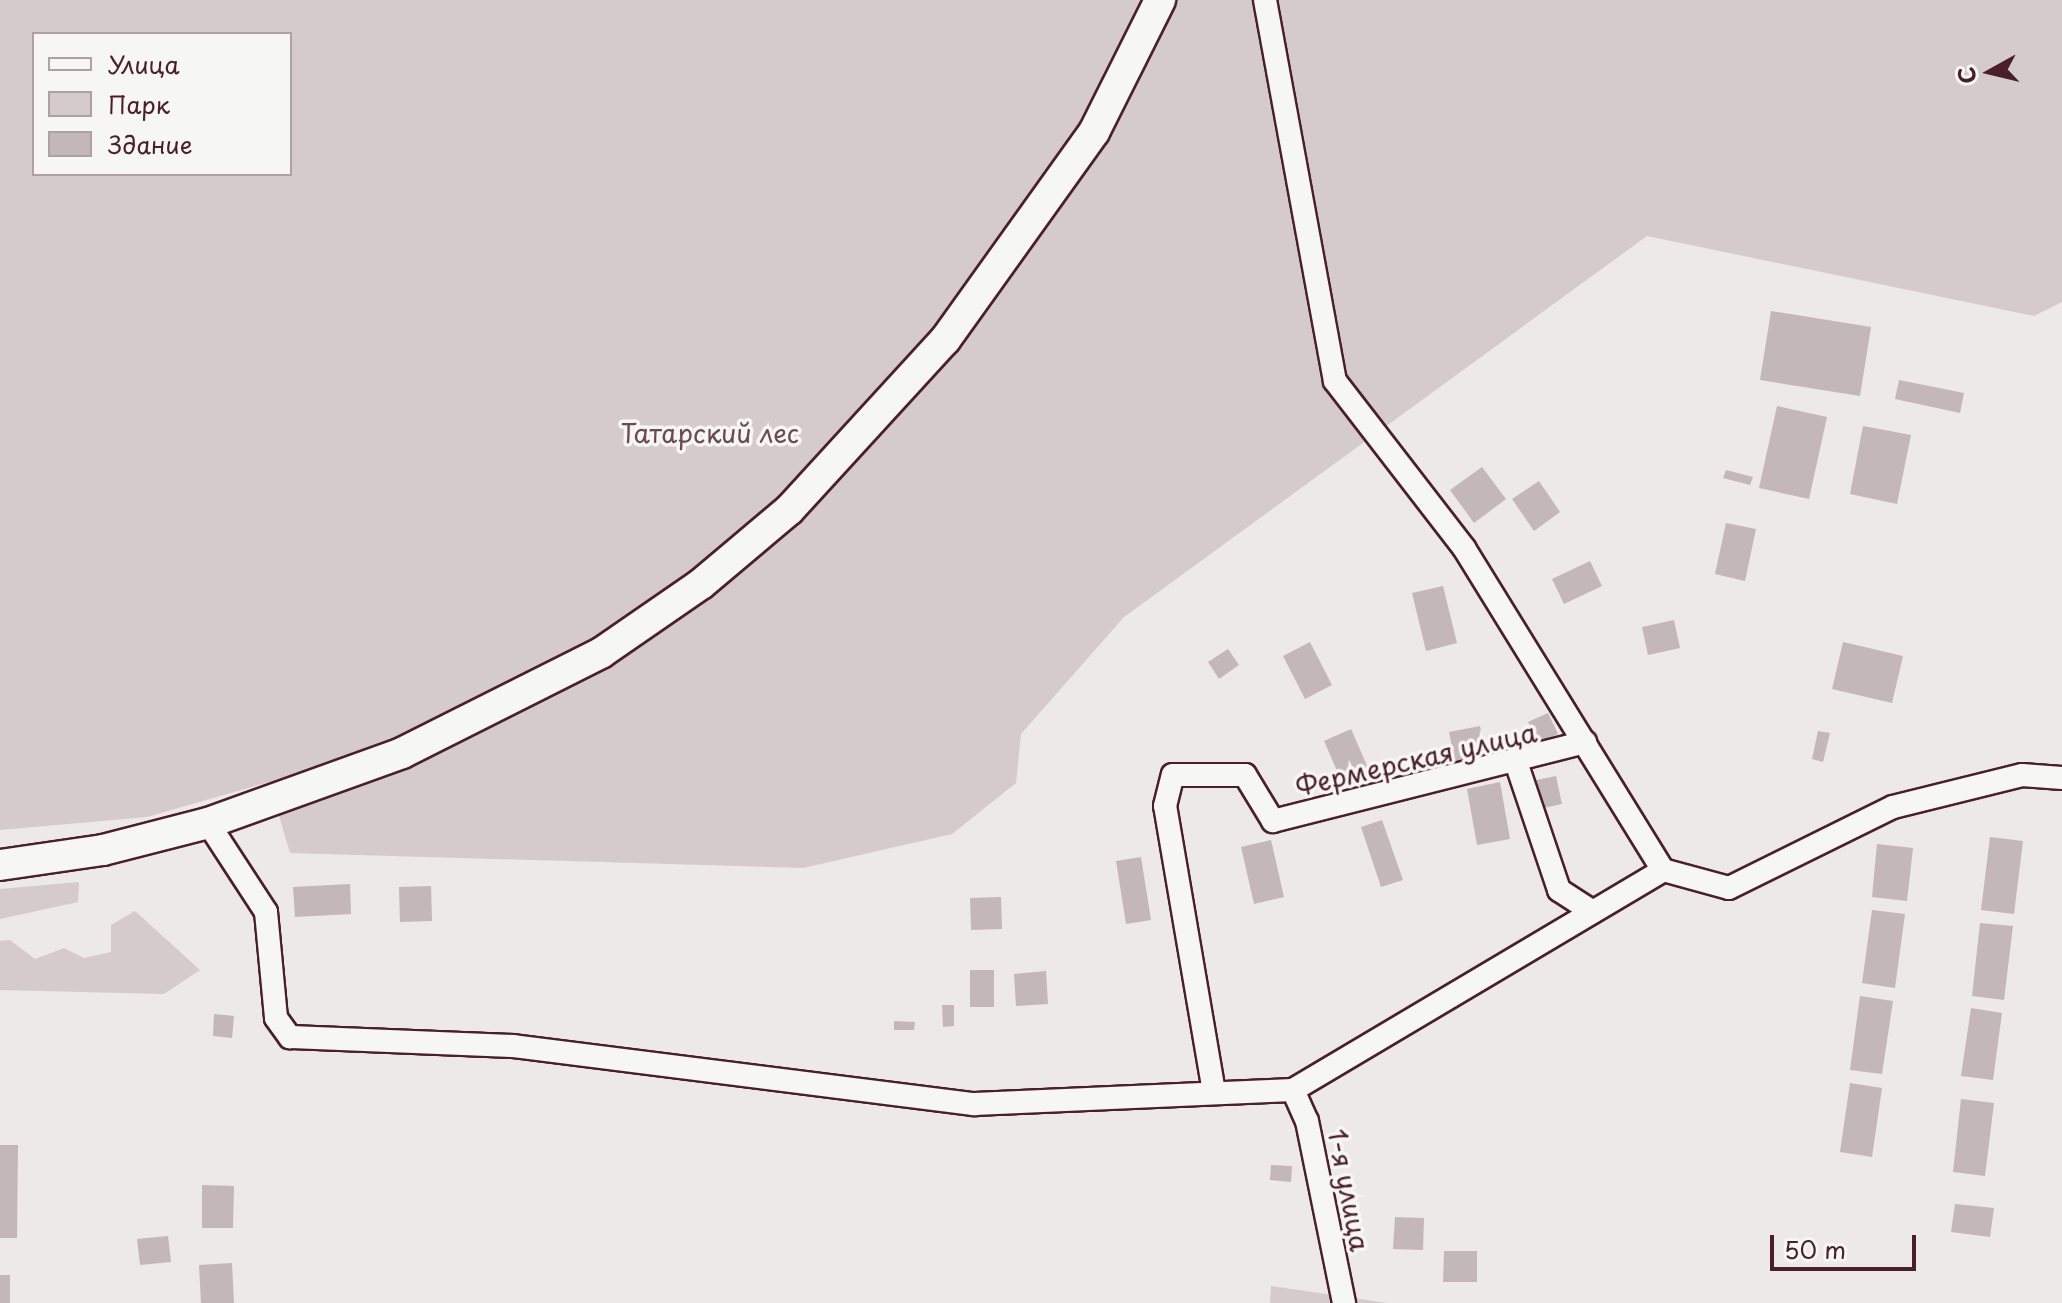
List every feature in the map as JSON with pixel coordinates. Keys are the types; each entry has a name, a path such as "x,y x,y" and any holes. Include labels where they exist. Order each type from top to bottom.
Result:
{"main road":[{"path":"0,865 103,850 208,823 402,753 507,705 601,653 789,510 865,434 1019,247 1094,132 1160,0"}],"street":[{"path":"1265,0 1335,381 1464,548 1663,870 1729,888 1893,807 2022,775 2062,778"},
{"name":"Фермерская улица","path":"1214,1092 1165,806 1173,775 1245,775 1273,821 1517,765 1585,742"},
{"path":"1517,765 1559,890 1593,912"},
{"path":"208,823 266,912 276,1018 290,1037 513,1046 974,1104 1293,1090 1663,870"},
{"name":"1-я улица","path":"1293,1090 1307,1121 1344,1303"}],"green space":[{"name":"Татарский лес","path":"0,0 2062,0 2062,302 2034,316 1647,236 1124,617 1021,734 1016,783 952,834 803,868 290,853 269,782 147,817 0,830"},
{"path":"79,882 78,902 0,919 0,889"},
{"path":"135,911 200,970 164,994 0,990 0,941 10,940 35,959 64,948 84,958 111,952 111,925"},
{"path":"1271,1286 1387,1303 1270,1303"}],"building":[{"path":"1771,311 1871,327 1860,396 1760,380"},
{"path":"1899,380 1964,393 1960,413 1895,399"},
{"path":"1777,406 1827,417 1809,499 1759,488"},
{"path":"1863,426 1911,435 1897,504 1850,494"},
{"path":"1482,467 1506,499 1474,523 1450,490"},
{"path":"1726,470 1753,477 1750,485 1723,478"},
{"path":"1539,481 1560,512 1534,531 1512,499"},
{"path":"1726,523 1756,529 1745,581 1715,574"},
{"path":"1590,561 1602,586 1564,604 1552,579"},
{"path":"1443,586 1457,643 1426,651 1412,593"},
{"path":"1674,620 1680,648 1648,655 1642,627"},
{"path":"1310,642 1332,685 1305,699 1283,656"},
{"path":"1843,642 1903,656 1892,703 1832,689"},
{"path":"1228,649 1239,665 1219,679 1208,662"},
{"path":"1548,713 1558,734 1538,743 1528,722"},
{"path":"1480,726 1486,757 1455,763 1449,732"},
{"path":"1351,729 1368,768 1341,780 1324,741"},
{"path":"1818,731 1830,733 1823,762 1812,759"},
{"path":"1556,776 1562,804 1539,809 1532,781"},
{"path":"1500,782 1510,839 1477,845 1467,789"},
{"path":"1382,820 1403,880 1381,887 1361,827"},
{"path":"1990,837 2023,841 2014,914 1981,910"},
{"path":"1271,840 1284,897 1254,904 1241,847"},
{"path":"1877,844 1913,848 1907,901 1872,897"},
{"path":"1141,857 1151,920 1126,924 1116,861"},
{"path":"350,884 351,914 295,917 293,887"},
{"path":"431,886 432,921 400,922 399,887"},
{"path":"1001,897 1002,929 971,930 970,898"},
{"path":"1872,910 1905,914 1895,988 1862,983"},
{"path":"1980,923 2013,926 2004,1000 1972,996"},
{"path":"970,970 994,970 994,1007 970,1007"},
{"path":"1046,971 1048,1004 1016,1006 1014,974"},
{"path":"1860,996 1893,1001 1882,1074 1850,1070"},
{"path":"942,1005 954,1005 954,1026 943,1027"},
{"path":"1971,1008 2002,1013 1993,1080 1961,1076"},
{"path":"214,1014 234,1016 232,1038 213,1036"},
{"path":"894,1021 915,1022 914,1030 894,1030"},
{"path":"1850,1083 1882,1088 1872,1157 1840,1152"},
{"path":"1961,1099 1994,1103 1985,1176 1953,1172"},
{"path":"0,1145 18,1145 17,1238 0,1238"},
{"path":"1271,1165 1292,1166 1291,1182 1270,1180"},
{"path":"202,1185 234,1186 233,1228 202,1228"},
{"path":"1955,1204 1994,1208 1990,1237 1951,1232"},
{"path":"1395,1217 1424,1218 1423,1250 1393,1249"},
{"path":"168,1236 171,1262 140,1265 137,1239"},
{"path":"1444,1251 1477,1251 1477,1282 1443,1282"},
{"path":"232,1263 234,1303 201,1303 199,1265"},
{"path":"0,1275 10,1275 10,1303 0,1303"}]}
